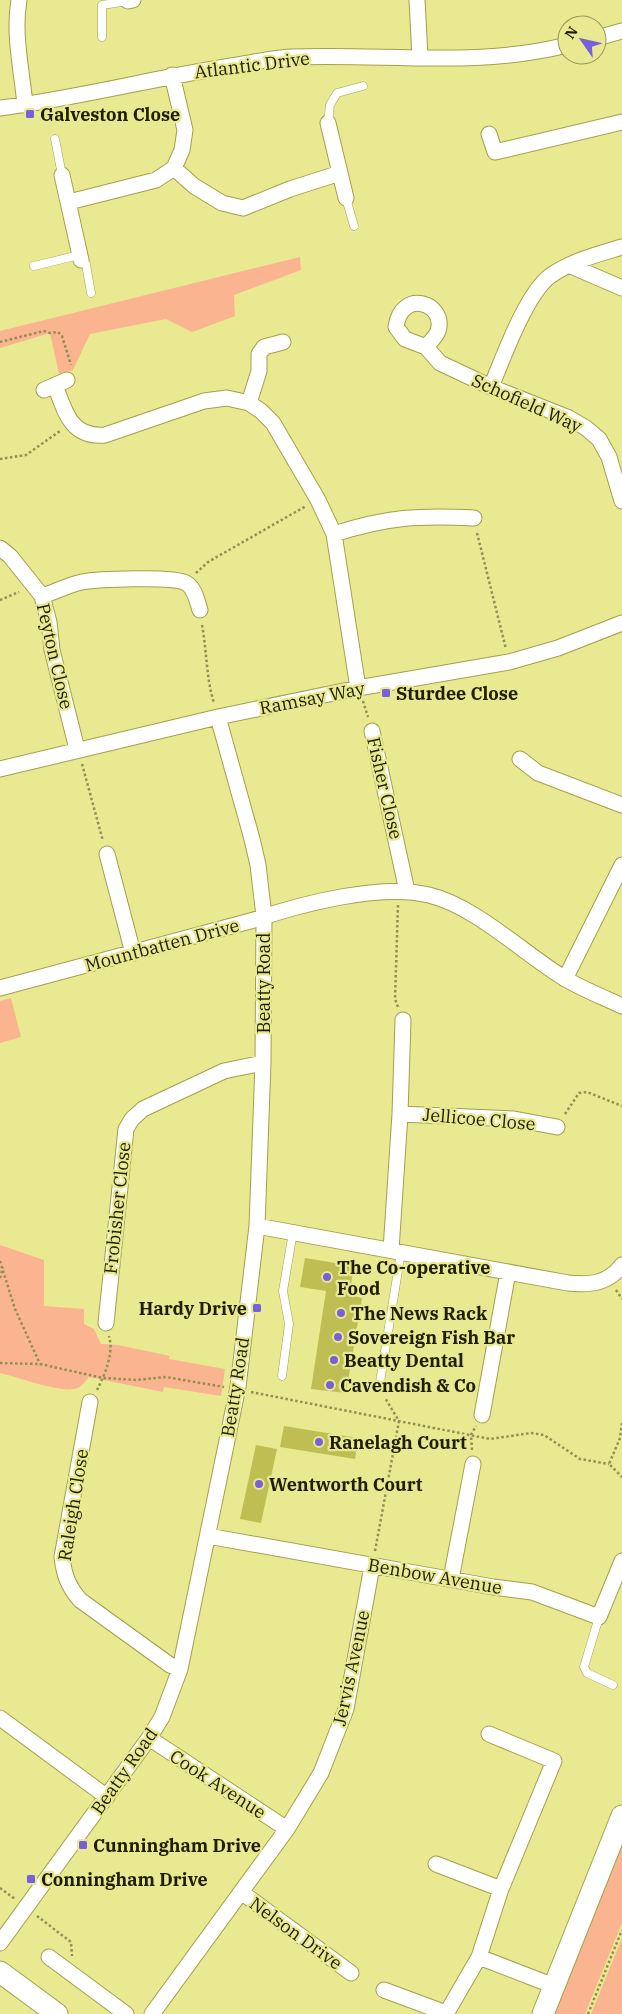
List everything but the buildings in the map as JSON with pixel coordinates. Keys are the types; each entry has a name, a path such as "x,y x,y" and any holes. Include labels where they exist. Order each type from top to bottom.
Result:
{"street":[{"path":"19,0 17,13 18,39 26,105"},
{"path":"417,0 420,57"},
{"path":"607,35 620,32 622,47"},
{"name":"Atlantic Drive","path":"0,108 82,96 172,75 290,57 492,57 557,48"},
{"path":"69,202 156,180 174,168 182,150 184,130 172,75"},
{"path":"489,134 495,152 622,122"},
{"path":"328,123 346,198"},
{"path":"174,168 194,186 222,203 243,208 290,189 340,174"},
{"path":"62,175 80,257"},
{"path":"491,387 513,335 539,286 551,275 588,258 622,247"},
{"path":"571,266 622,288"},
{"path":"249,403 259,371 259,354 264,347 283,342"},
{"name":"Schofield Way","path":"426,347 440,363 491,387 569,418 598,439 615,454 622,501"},
{"path":"55,385 72,422 86,434 106,435 204,401 227,398 249,403 272,423 318,500 334,534 358,688"},
{"path":"334,534 395,518 421,516 474,518"},
{"name":"Peyton Close","path":"0,548 10,556 39,592 49,622 52,650 77,749"},
{"path":"39,592 82,582 103,580 186,583 194,591 200,610"},
{"name":"Ramsay Way","path":"0,769 218,716 358,688 509,662 558,648 622,624"},
{"name":"Beatty Road","path":"0,1943 149,1738 162,1717 180,1669 238,1387 256,1226 263,1063 264,916 254,848 218,716"},
{"name":"Fisher Close","path":"372,731 403,891"},
{"path":"520,759 538,773 622,806"},
{"path":"107,854 133,952"},
{"path":"565,979 622,865"},
{"name":"Mountbatten Drive","path":"0,988 278,911 360,895 403,891 430,895 468,912 565,979 622,1006"},
{"name":"Jellicoe Close","path":"396,1251 403,1020"},
{"name":"Frobisher Close","path":"106,1323 126,1129 143,1109 224,1072 263,1063"},
{"name":"Jellicoe Close","path":"400,1114 514,1119 557,1127"},
{"path":"256,1226 568,1283 592,1285 606,1280 622,1265"},
{"path":"482,1415 508,1272"},
{"name":"Raleigh Close","path":"90,1402 62,1557 64,1573 70,1588 80,1600 170,1665 180,1669"},
{"path":"451,1579 473,1464"},
{"name":"Benbow Avenue","path":"208,1536 372,1566 532,1592 599,1617"},
{"path":"599,1617 622,1561"},
{"name":"Jervis Avenue","path":"152,2014 287,1829 321,1773 335,1742 346,1709 372,1566"},
{"path":"0,1718 107,1796"},
{"path":"384,1990 446,2014 479,1957 501,1889 554,1761 489,1734"},
{"name":"Cook Avenue","path":"149,1738 287,1829"},
{"path":"543,2014 622,1816"},
{"path":"436,1864 501,1889"},
{"name":"Nelson Drive","path":"241,1892 351,1973"},
{"path":"49,1957 126,2014"},
{"path":"479,1957 554,1986"},
{"path":"0,1972 57,2014"}],"lane":[{"path":"102,37 102,5 131,1"},
{"path":"328,123 330,105 338,93 363,86"},
{"path":"55,140 62,175"},
{"path":"346,198 354,226"},
{"path":"34,266 80,257 86,264 91,293"},
{"path":"282,1376 289,1324 283,1291 294,1232"},
{"path":"379,1388 396,1251"},
{"path":"599,1617 584,1667 587,1674 613,1685"}],"path":[{"path":"0,342 44,331 50,333 58,332 62,336 71,367 55,385"},
{"path":"0,459 26,455 72,422"},
{"path":"186,583 208,562 282,517 318,500"},
{"path":"474,518 480,550 509,662"},
{"path":"0,600 39,592"},
{"path":"200,610 212,695 218,716"},
{"name":"Fisher Close","path":"358,688 372,731"},
{"path":"77,749 107,854"},
{"path":"403,891 395,999 403,1020"},
{"path":"557,1127 579,1094 586,1092 622,1106"},
{"path":"0,1260 15,1309 40,1364"},
{"path":"0,1278 3,1267"},
{"path":"90,1402 103,1378 112,1347 106,1323"},
{"path":"0,1363 40,1364 103,1378 137,1380 166,1377 238,1387 256,1394 490,1439 531,1433 544,1435 580,1459 609,1464 622,1477"},
{"path":"372,1566 399,1421 379,1388"},
{"path":"473,1464 471,1435 482,1415"},
{"path":"609,1464 620,1438 622,1423"},
{"path":"0,1888 71,1942 73,1975"},
{"path":"588,2014 622,1930"}],"shaded area":[{"path":"300,257 301,270 234,295 235,316 192,332 166,319 90,334 73,370 59,374 50,333 0,348 0,331"},
{"path":"11,998 21,1037 0,1043 0,1001"},
{"path":"0,1245 44,1260 44,1306 84,1309 84,1324 94,1329 101,1344 118,1345 170,1356 169,1359 225,1369 221,1396 164,1387 163,1392 89,1377 83,1385 74,1389 67,1389 0,1373"},
{"path":"622,1836 622,1923 585,2014 551,2014"},
{"path":"622,1938 622,2014 591,2014"}],"place":[{"name":"Galveston Close","path":"30,114"},
{"name":"Sturdee Close","path":"386,693"},
{"name":"The Co-operative Food","path":"327,1277"},
{"name":"Hardy Drive","path":"257,1308"},
{"name":"The News Rack","path":"341,1313"},
{"name":"Sovereign Fish Bar","path":"338,1337"},
{"name":"Beatty Dental","path":"334,1360"},
{"name":"Cavendish & Co","path":"330,1385"},
{"name":"Ranelagh Court","path":"319,1442"},
{"name":"Wentworth Court","path":"259,1484"},
{"name":"Cunningham Drive","path":"83,1845"},
{"name":"Conningham Drive","path":"31,1879"}]}
